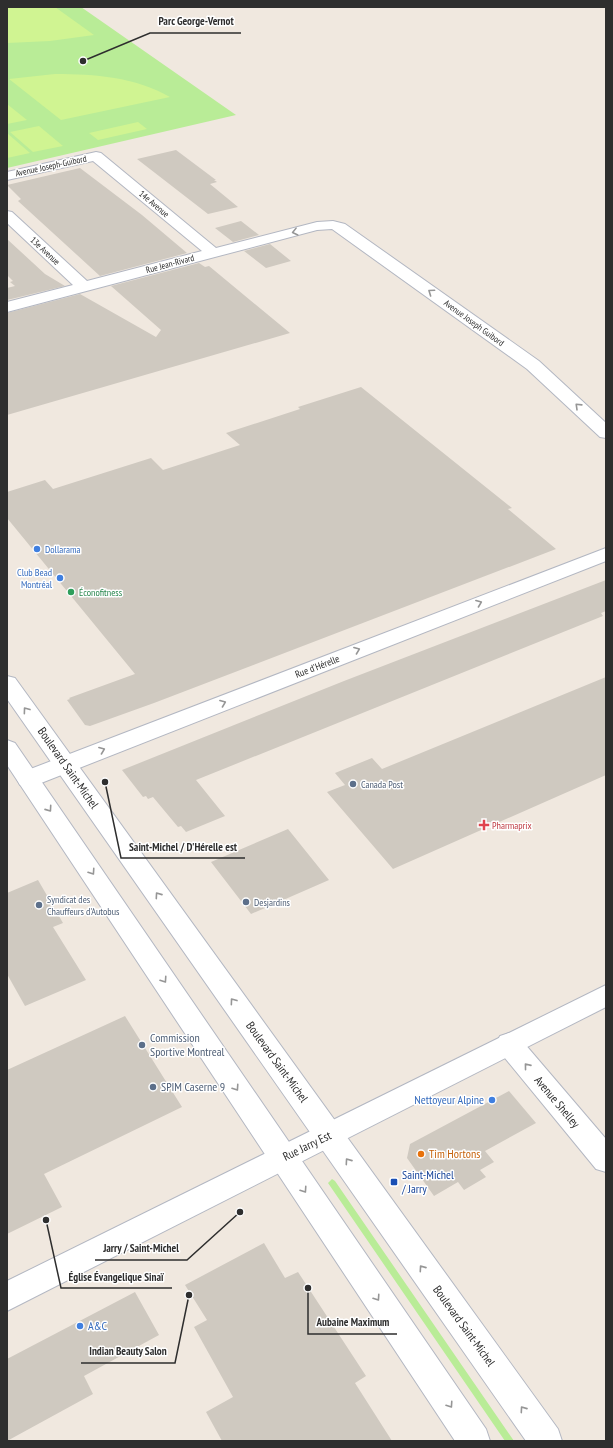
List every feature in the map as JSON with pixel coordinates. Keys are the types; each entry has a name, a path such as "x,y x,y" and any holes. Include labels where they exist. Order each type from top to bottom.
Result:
{"street":[{"name":"Avenue Joseph-Guibord","path":"7,176 96,156"},
{"name":"14e Avenue","path":"96,156 213,253"},
{"name":"13e Avenue","path":"7,215 84,287"},
{"name":"Rue Jean-Rivard","path":"7,307 317,226 333,225"},
{"name":"Avenue Joseph Guibord","path":"333,225 340,227 527,361 558,387 606,433"},
{"name":"Rue d'Hérelle","path":"28,779 606,554"},
{"name":"Boulevard Saint-Michel","path":"7,683 546,1441"},
{"path":"7,748 474,1441"},
{"name":"Rue Jarry Est","path":"7,1297 606,995"},
{"name":"Avenue Shelley","path":"509,1044 606,1160"}],"green space":[{"path":"7,7 81,7 236,115 7,168"},
{"path":"7,7 55,7 94,35 50,41 7,43"},
{"path":"55,74 100,76 129,81 157,90 170,97 61,120 9,79"},
{"path":"7,104 27,120 7,124"},
{"path":"138,122 147,129 98,140 89,133"},
{"path":"39,126 63,146 33,152 10,132"},
{"path":"7,133 30,153 7,158"},
{"path":"332,1179 335,1181 514,1441 505,1441 328,1183"}],"building":[{"path":"176,150 216,180 214,180 217,182 210,184 238,207 208,214 137,159"},
{"path":"80,168 142,215 187,253 100,276 18,201 21,199 7,185"},
{"path":"241,221 259,235 233,242 215,228"},
{"path":"7,239 45,274 65,286 7,300 7,288 15,286 10,282 13,281 7,275"},
{"path":"270,244 291,261 266,268 244,251"},
{"path":"199,263 205,267 209,266 290,333 7,415 7,313 80,294 156,337 161,330 111,286"},
{"path":"361,387 512,508 508,509 556,549 154,703 90,726 85,725 67,700 135,674 7,518 7,492 45,480 53,489 151,458 163,470 240,445 226,433 300,409 298,407"},
{"path":"606,580 606,611 601,613 603,616 196,780 225,816 186,832 181,826 178,827 153,797 148,799 146,796 143,797 122,770 344,681"},
{"path":"606,677 606,775 393,869 327,792 345,785 335,773 372,758 382,769"},
{"path":"288,829 329,880 251,914 211,862"},
{"path":"38,880 63,923 53,927 86,980 25,1006 7,974 7,893"},
{"path":"125,1016 182,1107 44,1174 62,1207 7,1234 7,1070"},
{"path":"509,1091 536,1123 485,1151 494,1162 480,1170 486,1177 464,1190 458,1182 434,1196 407,1158 410,1144"},
{"path":"264,1243 285,1278 298,1272 366,1376 355,1383 392,1441 222,1441 206,1412 233,1397 194,1327 207,1320 185,1285"},
{"path":"135,1292 159,1335 84,1376 93,1394 7,1441 7,1359"}],"place":[{"name":"Parc George-Vernot","path":"83,61"},
{"name":"Dollarama","path":"37,549"},
{"name":"Club Bead Montréal","path":"60,578"},
{"name":"Éconofitness","path":"71,592"},
{"name":"Saint-Michel / D'Hérelle est","path":"105,782"},
{"name":"Canada Post","path":"353,784"},
{"name":"Pharmaprix","path":"484,825"},
{"name":"Desjardins","path":"246,902"},
{"name":"Syndicat des Chauffeurs d'Autobus","path":"39,905"},
{"name":"Commission Sportive Montreal","path":"142,1045"},
{"name":"SPIM Caserne 9","path":"153,1087"},
{"name":"Nettoyeur Alpine","path":"492,1100"},
{"name":"Tim Hortons","path":"421,1154"},
{"name":"Saint-Michel / Jarry","path":"394,1182"},
{"name":"Jarry / Saint-Michel","path":"240,1212"},
{"name":"Église Évangelique Sinaï","path":"46,1220"},
{"name":"Aubaine Maximum","path":"308,1288"},
{"name":"Indian Beauty Salon","path":"189,1295"},
{"name":"A&C","path":"80,1326"}]}
